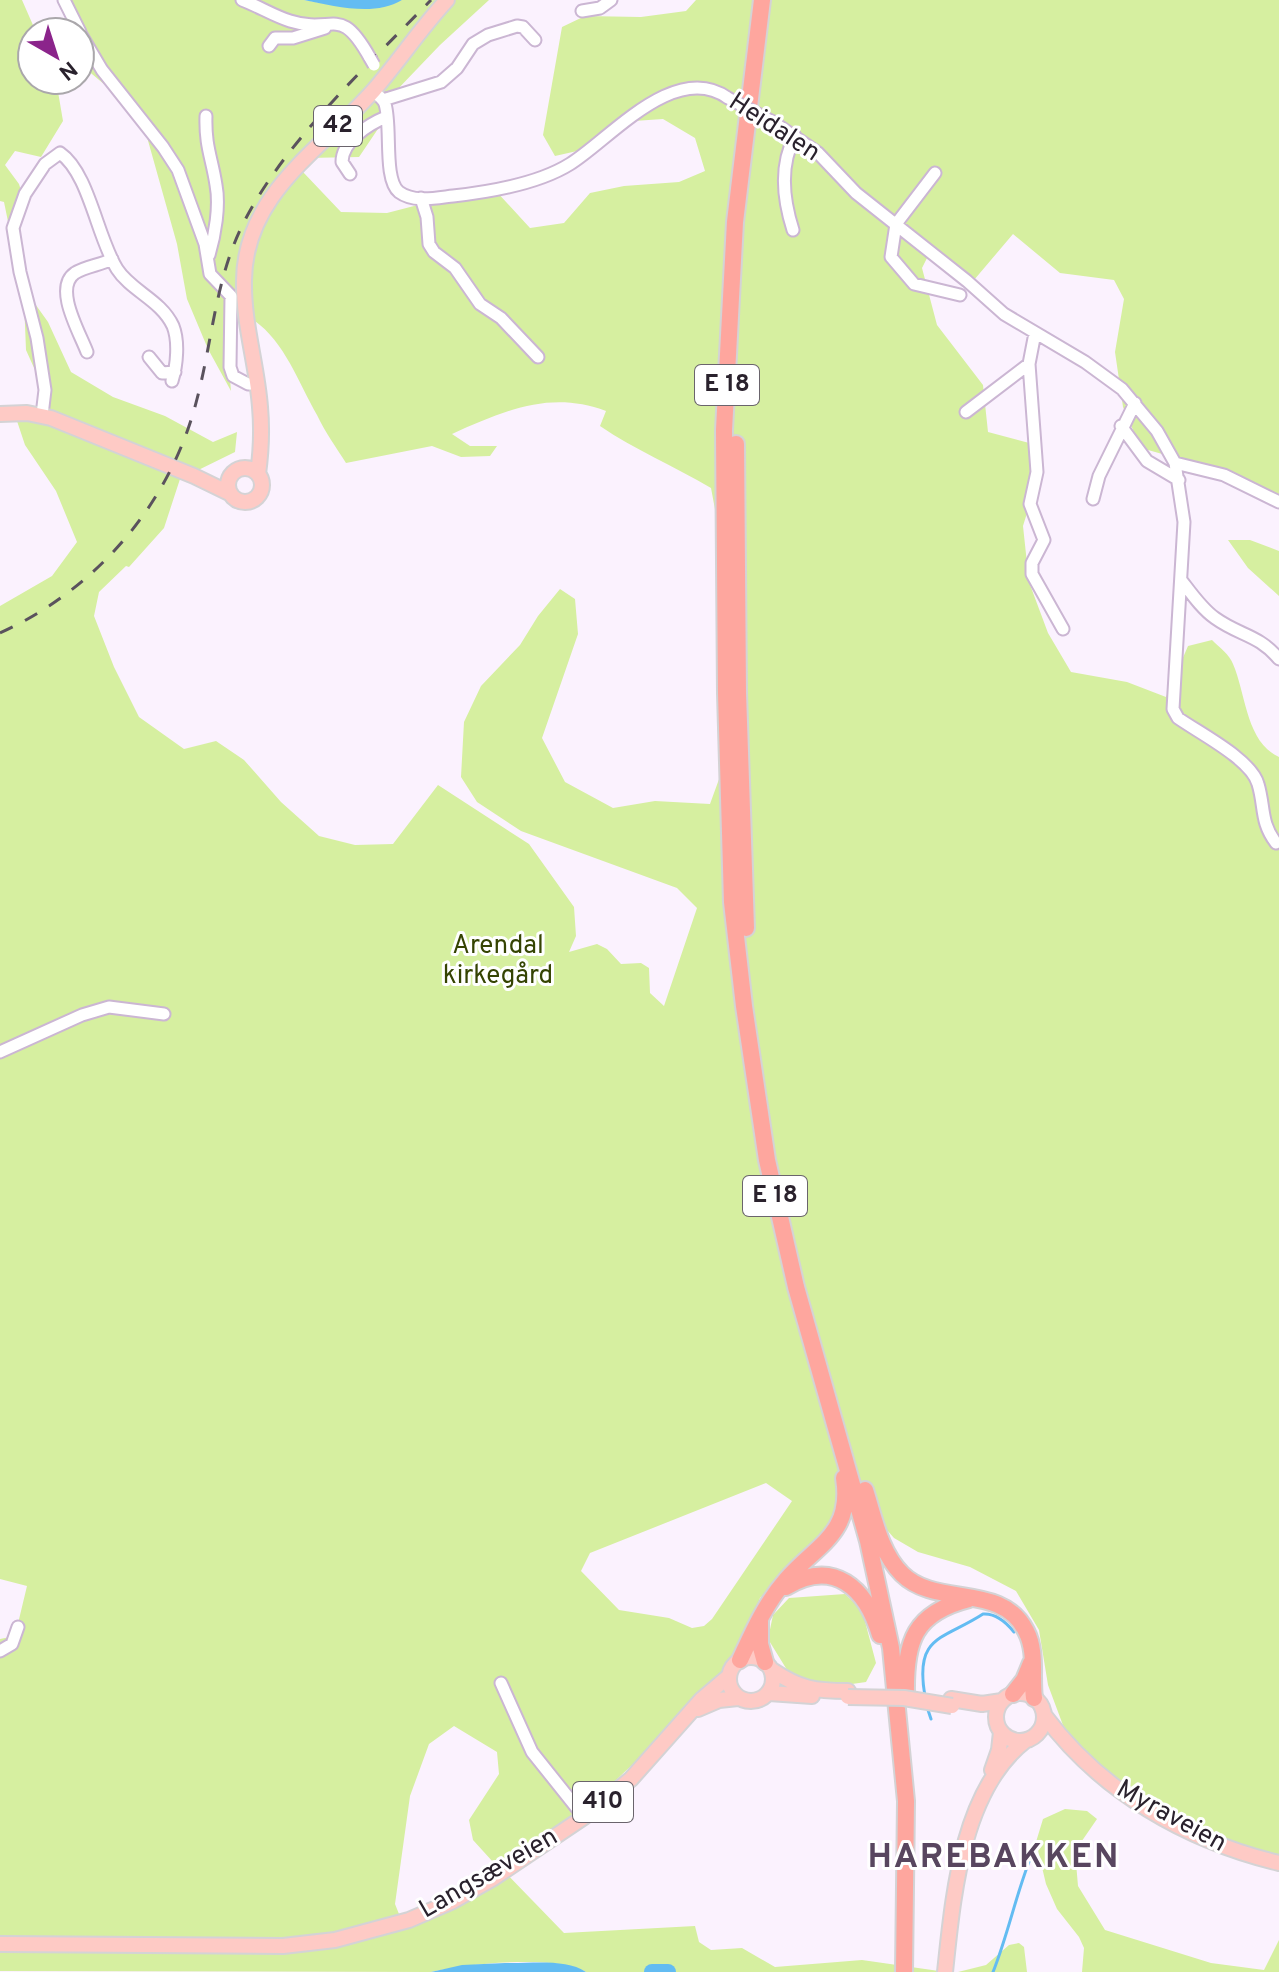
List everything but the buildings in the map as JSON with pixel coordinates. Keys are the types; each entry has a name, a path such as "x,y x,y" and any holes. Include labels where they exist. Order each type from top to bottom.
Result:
{"highway":[{"name":"E 18","path":"762,0 735,222 724,430 726,693 732,902 767,1160 796,1287 852,1478 878,1583 903,1718"},
{"name":"E 18","path":"770,0 746,221 736,376 738,693 744,903 755,1021 777,1158 805,1284 885,1550 901,1573 921,1587 998,1604 1014,1614 1027,1631 1034,1698"},
{"name":"E 18","path":"740,1660 752,1629 785,1581 826,1544 842,1514 845,1488 830,1406"},
{"name":"E 18","path":"861,1476 885,1580 913,1801 908,1948 904,1972"},
{"name":"E 18","path":"778,1592 798,1580 822,1575 843,1580 860,1594 875,1619 903,1718"},
{"name":"E 18","path":"903,1718 905,1666 913,1635 939,1609 972,1598"},
{"path":"760,1618 760,1644 768,1666"},
{"path":"1008,1698 1024,1680 1032,1658"},
{"name":"E 18","path":"908,1948 911,1972"}],"main road":[{"name":"42","path":"231,494 242,501 256,497 262,486 258,474 261,409 244,299 250,239 258,218 278,186 295,168 378,95 384,77 447,0"},
{"path":"0,414 42,415 231,494"},
{"path":"231,494 228,483 259,435"},
{"path":"194,476 248,468 258,474"},
{"name":"410","path":"729,1676 740,1660 753,1657 791,1683 848,1694"},
{"path":"768,1666 774,1682 769,1693"},
{"path":"729,1676 730,1688 738,1698"},
{"name":"Langsæveien","path":"0,1944 250,1948 311,1944 370,1933 409,1920 453,1901 495,1877 584,1817 631,1779 702,1699 729,1676"},
{"name":"410","path":"738,1698 754,1702 769,1693 848,1694 982,1704 1025,1694 1034,1698"},
{"name":"Langsæveien","path":"694,1711 719,1700 738,1698"},
{"path":"943,1972 957,1851 968,1819 995,1764 999,1727 997,1712 1008,1698"},
{"path":"948,1925 959,1863 973,1821 997,1771 1010,1754 1042,1727 1044,1715 1034,1698"},
{"name":"410","path":"951,1703 983,1714 1010,1739 1029,1739"},
{"name":"Myraveien","path":"1044,1715 1109,1784 1182,1829 1239,1854 1279,1863"},
{"name":"Myraveien","path":"1029,1739 1051,1739 1075,1751"}],"street":[{"path":"242,0 291,21 337,24 351,29 384,77"},
{"path":"582,11 600,8 611,0"},
{"path":"269,46 275,38 293,38 337,24"},
{"path":"535,40 523,27 517,26 488,35 473,44 457,68 441,82 378,95 386,117 391,181 401,193 421,198 427,217 429,244 434,252 455,268 480,304 501,318 538,357"},
{"path":"96,60 178,170 198,222 210,274 231,296 230,367 233,376 248,384 258,384"},
{"name":"Heidalen","path":"421,198 488,191 555,172 571,164 641,109 673,93 708,90 728,98 773,122 818,153 856,193 1004,314 1104,375 1135,403 1157,431 1175,463 1184,522 1171,698 1173,709 1178,718 1237,758 1256,778 1263,819 1276,843"},
{"path":"206,116 206,148 217,191 214,239 208,259"},
{"path":"350,174 342,162 346,146 354,137 386,117"},
{"path":"793,230 785,194 784,166 795,136"},
{"path":"42,415 45,390 37,338 20,272 13,228 25,194 45,164 58,154 67,158 80,179 118,270 130,284 153,301 175,331 173,376 162,373 149,357"},
{"path":"935,173 896,224 891,257 908,279 922,288 960,295"},
{"path":"87,352 69,305 67,285 75,274 112,259"},
{"path":"1035,333 1029,364 1030,410 1037,472 1030,504 1044,540 1032,563 1032,574 1063,629"},
{"path":"966,412 1029,364"},
{"path":"1093,499 1099,476 1135,403"},
{"path":"1121,426 1147,461 1179,480"},
{"path":"1175,463 1224,475 1279,502"},
{"path":"1181,580 1211,616 1230,628 1257,638 1279,659"},
{"path":"0,1052 82,1015 109,1007 164,1014"},
{"path":"0,1651 12,1644 18,1627"},
{"path":"501,1683 532,1752 584,1817"}],"green space":[{"name":"Arendal kirkegård","path":"0,0 22,0 29,16 16,16 16,96 59,96 63,121 41,157 15,151 5,165 19,184 23,197 19,249 33,301 48,322 71,372 113,397 165,416 213,442 237,432 235,452 180,479 164,528 129,567 126,566 99,592 94,616 114,667 139,717 184,749 216,741 244,760 281,802 319,836 355,845 393,844 438,785 529,844 574,907 576,936 569,952 597,944 607,949 621,964 641,963 649,968 650,993 664,1006 697,908 677,888 521,831 477,802 461,777 464,722 481,686 520,645 560,589 575,599 578,634 542,738 565,782 613,808 655,801 710,804 726,760 721,541 711,488 600,426 606,411 565,402 508,411 452,434 470,446 497,446 490,456 461,457 432,446 346,463 278,344 268,332 242,313 226,329 231,391 208,349 187,299 177,244 147,137 117,95 96,77 96,16 75,16 69,0 304,0 344,7 402,0 489,0 394,93 382,123 359,157 306,158 303,172 341,212 387,213 441,199 495,190 530,228 564,223 590,193 624,186 679,182 705,171 695,138 663,119 634,121 586,149 555,156 543,135 562,27 585,16 641,17 686,11 696,0 1279,0 1279,496 1194,463 1141,448 1123,407 1115,352 1124,299 1114,280 1060,273 1013,234 974,280 929,254 922,268 937,325 983,385 988,432 1033,444 1039,474 1023,526 1029,582 1048,633 1071,672 1127,682 1166,697 1188,646 1212,640 1232,661 1253,729 1268,750 1279,757 1279,1860 1201,1828 1108,1773 1067,1736 1048,1685 1039,1630 1016,1591 970,1567 918,1552 894,1538 858,1497 826,1536 760,1598 744,1641 720,1681 613,1783 504,1871 564,1933 695,1926 699,1942 711,1950 742,1948 775,1967 862,1960 946,1972 586,1972 554,1963 533,1962 465,1966 431,1972 0,1971 0,1639 15,1636 27,1586 0,1579 0,606 52,576 77,542 56,491 25,445 17,421 48,399 26,350 24,300 4,202 0,201","holes":["766,1483 792,1501 712,1619 704,1626 692,1628 669,1618 619,1610 581,1571 590,1553","454,1726 497,1752 499,1774 469,1820 473,1840 493,1862 479,1882 403,1924 395,1904 410,1796 429,1744"]},
{"path":"1228,540 1250,540 1279,551 1279,596 1248,568"},
{"path":"845,1594 862,1610 876,1663 866,1682 838,1686 792,1678 768,1639 773,1615 789,1598"},
{"path":"1065,1809 1087,1811 1097,1819 1075,1851 1078,1886 1105,1930 1211,1963 1264,1970 1279,1940 1279,1972 1082,1972 1084,1948 1057,1909 1046,1884 1036,1842 1043,1819"},
{"path":"1019,1943 1024,1947 1027,1972 958,1972 986,1965 1009,1945"}],"water":[{"path":"304,0 402,0 367,9"},
{"path":"557,1963 586,1972 431,1972 462,1965"}],"waterway":[{"path":"925,1696 924,1661 928,1650 944,1635 983,1614 1000,1619 1014,1632"},
{"path":"927,1707 931,1719"},
{"path":"993,1972 1034,1849"},
{"path":"652,1972 668,1972"}],"railway":[{"path":"0,633 35,615 98,567 149,507 185,437 197,399 225,270 241,228 258,197 278,167 327,108 431,0"}],"district":[{"name":"HAREBAKKEN","path":"994,1858"}]}
